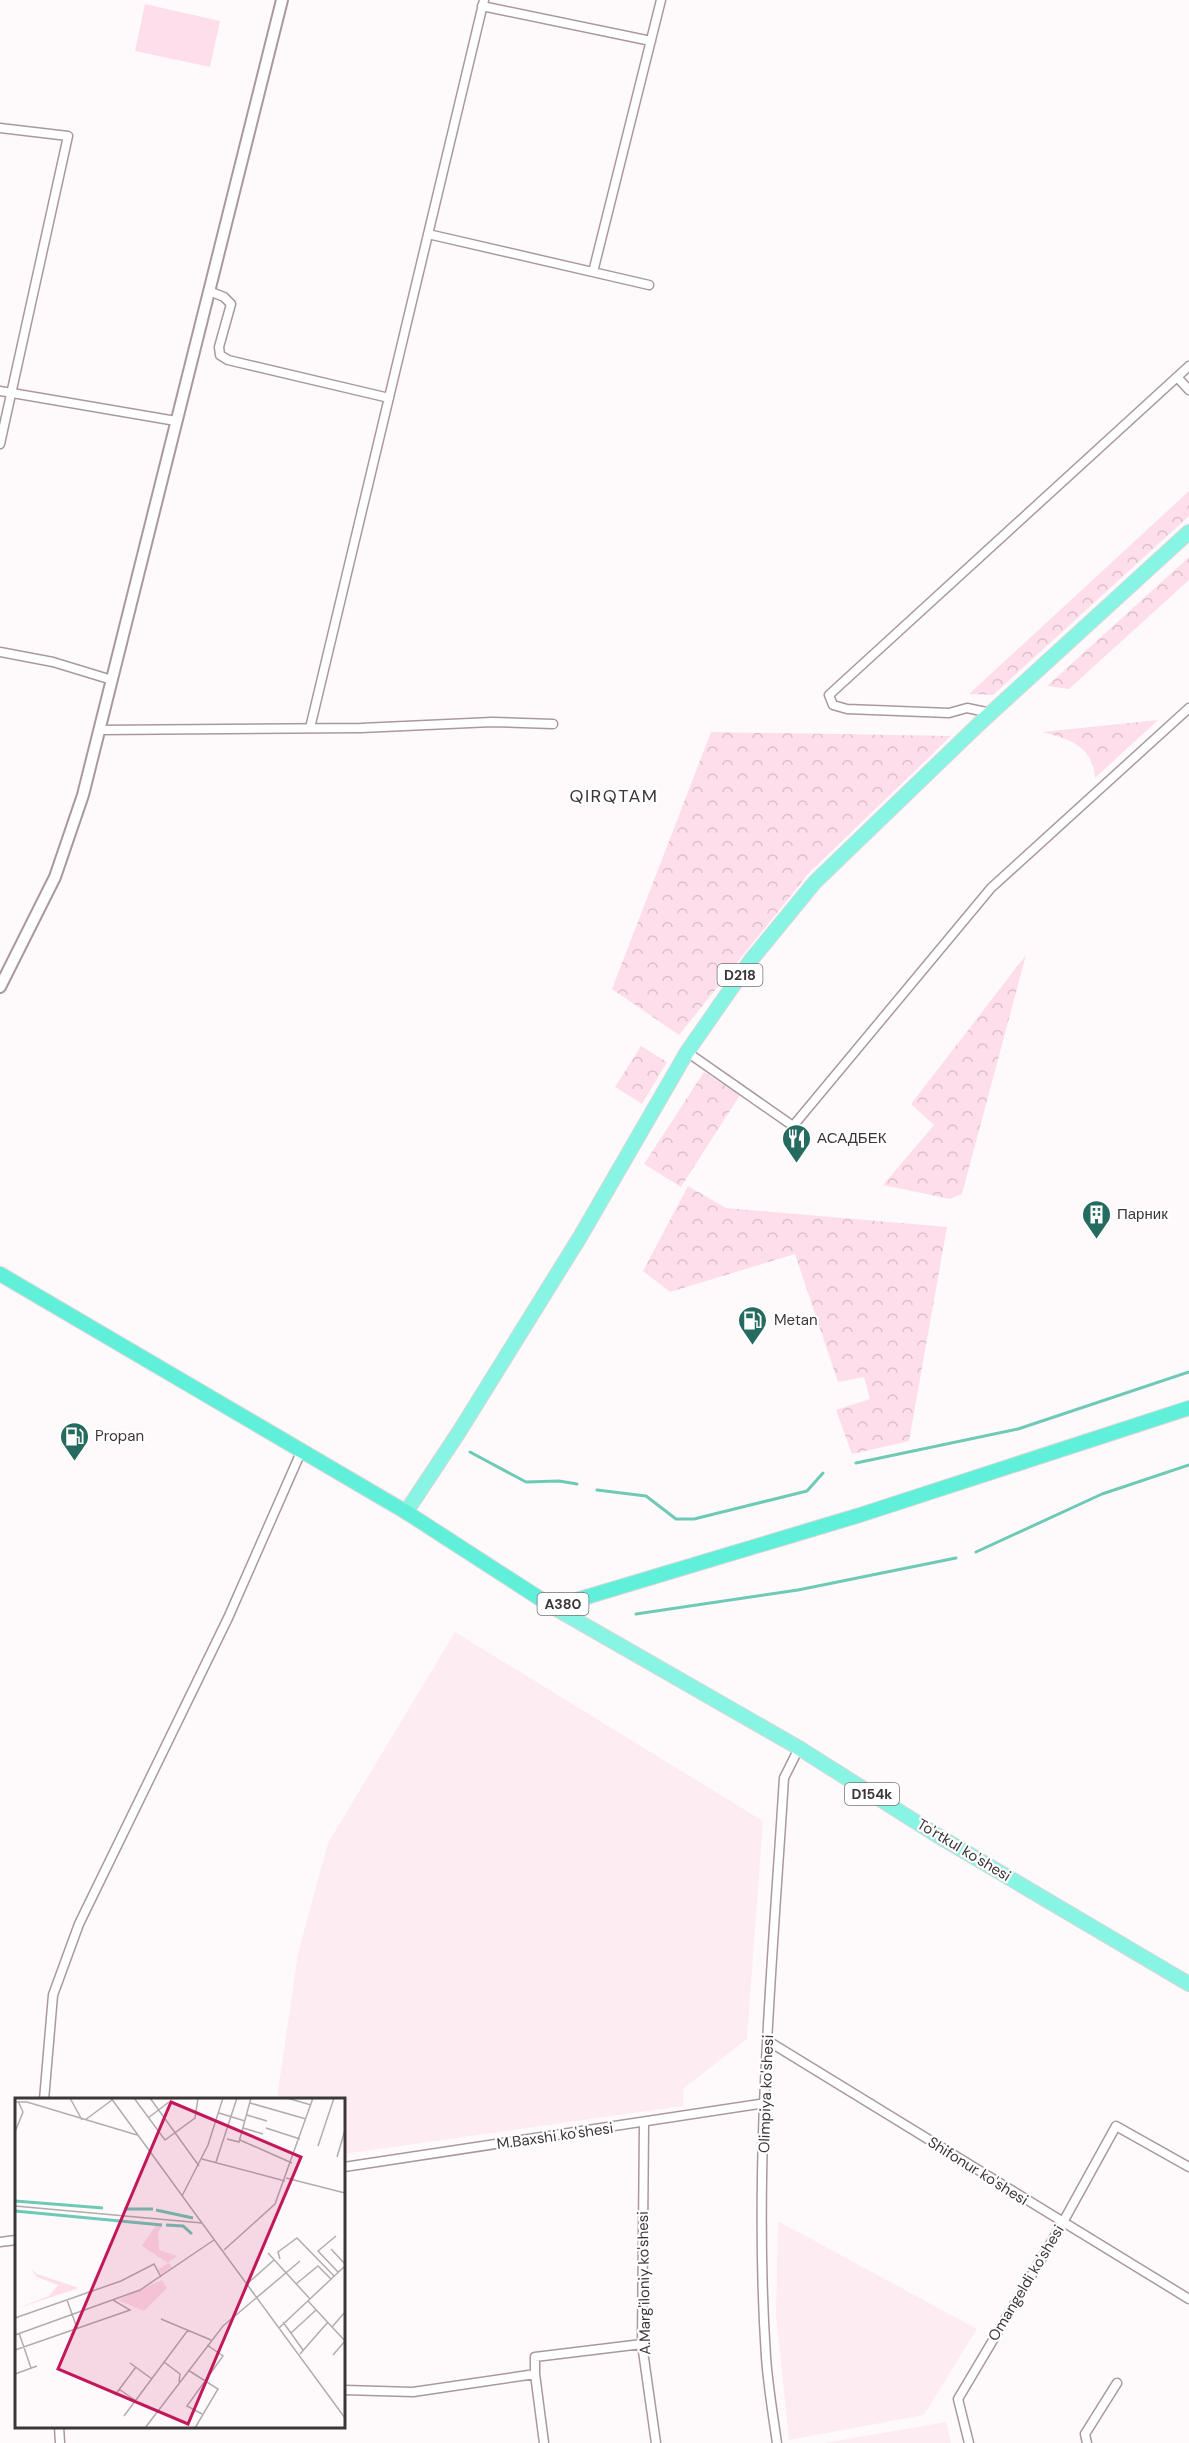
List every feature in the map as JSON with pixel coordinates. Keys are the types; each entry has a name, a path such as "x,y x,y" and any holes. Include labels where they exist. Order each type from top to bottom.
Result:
{"highway":[{"name":"A380","path":"2,1279 406,1512 553,1607 860,1515 1189,1408"}],"main road":[{"name":"D218","path":"406,1512 459,1432 580,1237 687,1052 751,960 815,882 991,712 1189,532"},
{"name":"To'rtkul ko'shesi","path":"553,1607 799,1748 934,1834 1189,1984"}],"street":[{"path":"0,987 55,877 83,795 282,0"},
{"path":"592,272 662,0"},
{"path":"310,728 483,3 651,40"},
{"path":"0,128 68,136 0,444"},
{"path":"428,234 649,285"},
{"path":"209,291 224,297 231,304 219,347 220,355 228,360 389,399"},
{"path":"991,712 967,708 949,713 847,709 833,705 829,695 1189,366"},
{"path":"1177,377 1189,390"},
{"path":"0,391 176,421"},
{"path":"0,652 54,662 112,680"},
{"path":"687,1052 793,1126 991,888 1189,708"},
{"path":"99,730 310,728 492,722 553,724"},
{"path":"45,2098 53,1995 79,1924 228,1618 301,1452"},
{"name":"Olimpiya ko'shesi","path":"777,2443 766,2359 762,2238 766,2103 784,1778 799,1748"},
{"name":"Shifonur ko'shesi","path":"768,2041 1062,2224 1189,2299"},
{"name":"M.Baxshi ko'shesi","path":"345,2167 766,2103"},
{"name":"A.Marg'iloniy ko'shesi","path":"644,2123 642,2344 656,2443"},
{"name":"Omangeldi ko'shesi","path":"969,2443 958,2399 1062,2224 1116,2126 1189,2167"},
{"path":"0,2242 15,2240"},
{"path":"544,2443 535,2357 642,2344"},
{"path":"345,2390 413,2392 535,2374"},
{"path":"1087,2443 1085,2434 1117,2383"},
{"path":"59,2428 60,2443"}],"shaded area":[{"path":"455,1632 763,1821 747,2039 684,2088 683,2106 345,2154 345,2098 277,2098 298,1953 328,1843"},
{"path":"778,2221 977,2329 924,2415 789,2440 776,2316"},
{"path":"946,2422 951,2443 824,2443"}],"green space":[{"path":"145,4 220,21 210,67 135,51"},
{"path":"1189,491 1189,516 993,695 969,694"},
{"path":"1189,557 1189,580 1069,689 1047,686"},
{"path":"1158,720 1095,778 1090,758 1084,751 1070,741 1042,732"},
{"path":"711,732 951,736 809,873 679,1035 612,989"},
{"path":"1026,955 962,1194 950,1199 883,1185 934,1125 911,1104"},
{"path":"641,1046 667,1062 642,1104 615,1087"},
{"path":"704,1072 740,1095 681,1187 644,1164"},
{"path":"688,1186 726,1208 947,1227 909,1441 852,1454 836,1410 870,1399 864,1377 838,1382 795,1254 670,1292 643,1271"}],"waterway":[{"path":"856,1463 1018,1429 1189,1372"},
{"path":"470,1452 526,1482 559,1481 577,1484"},
{"path":"976,1552 1102,1494 1189,1465"},
{"path":"597,1490 646,1496 676,1519 694,1519 807,1491 823,1473"},
{"path":"636,1614 798,1590 956,1558"}],"place":[{"name":"АСАДБЕК","path":"796,1164"},
{"name":"Парник","path":"1096,1240"},
{"name":"Metan","path":"753,1346"},
{"name":"Propan","path":"74,1462"}],"district":[{"name":"QIRQTAM","path":"614,796"}]}
